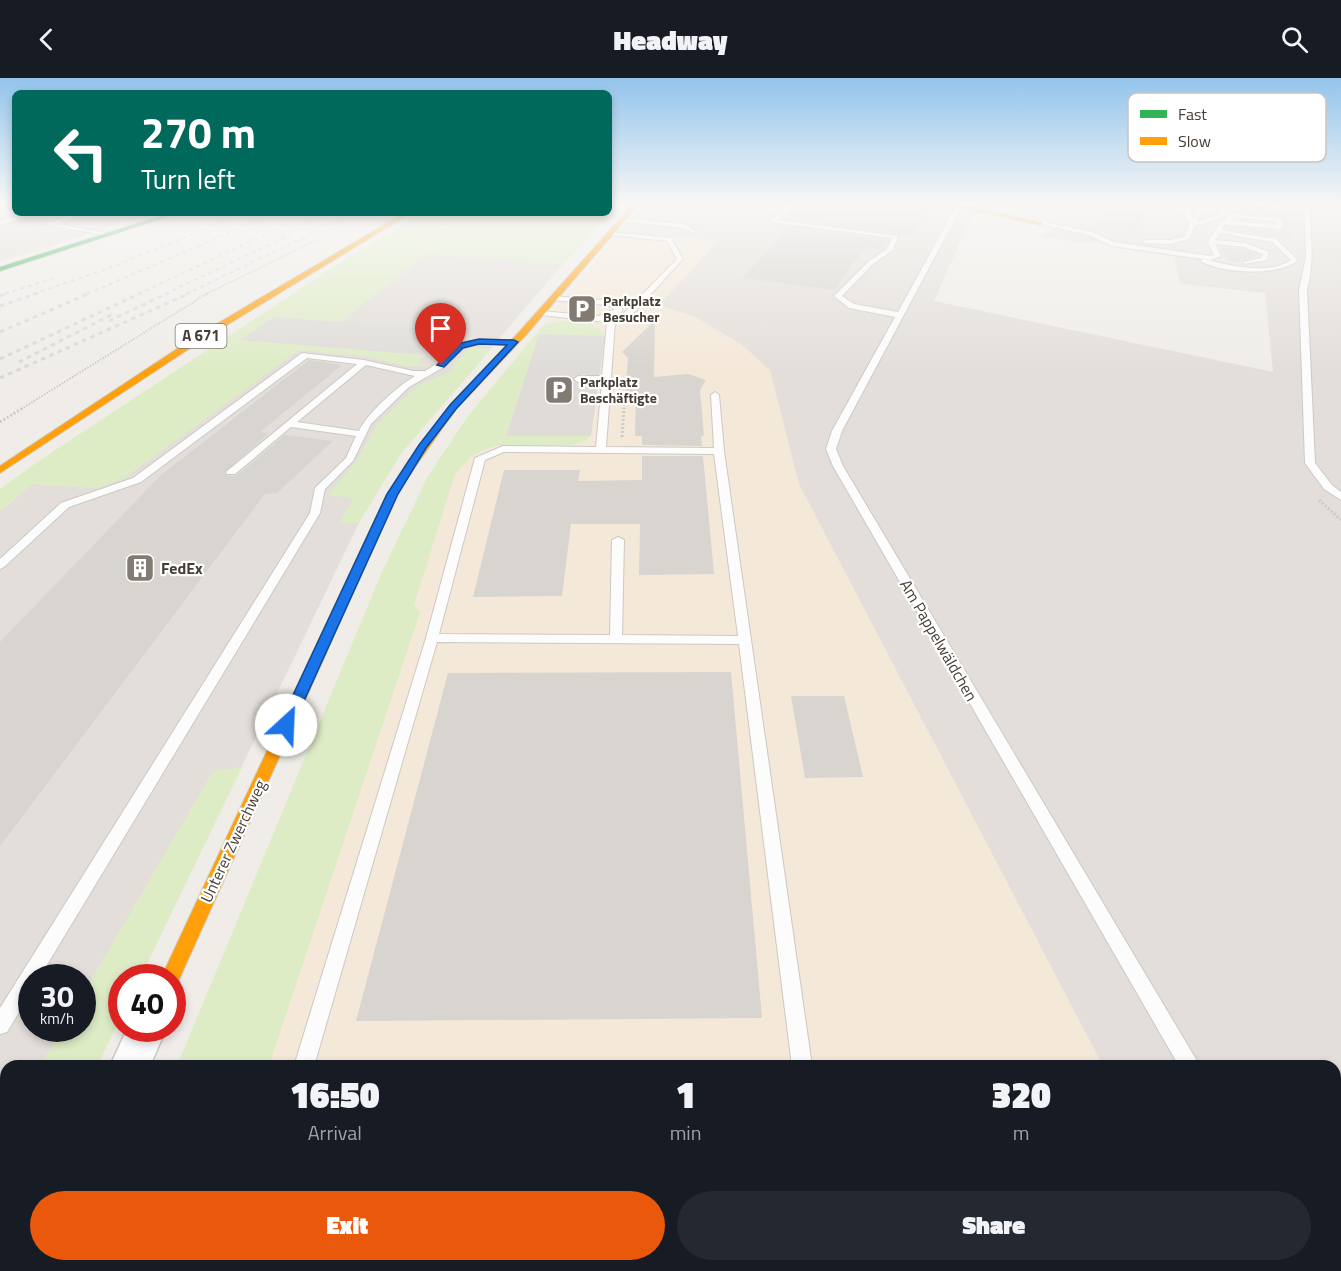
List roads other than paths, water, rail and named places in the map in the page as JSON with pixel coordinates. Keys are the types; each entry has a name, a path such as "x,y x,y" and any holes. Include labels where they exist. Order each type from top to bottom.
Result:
{"main road":[{"path":"0,269 32,259"},
{"name":"A 671","path":"154,351 309,259"},
{"name":"A 671","path":"0,470 195,340 327,259"},
{"name":"Unterer Zwerchweg","path":"176,964 392,494 422,447 453,407 588,259"}],"street":[{"path":"133,1060 141,1042"}],"lane":[{"path":"540,314 599,318 611,321 626,316 679,259"},
{"path":"876,259 838,296 852,306 899,315"},
{"name":"Am Pappelwäldchen","path":"926,259 899,315 837,431 831,449 838,466 1186,1060"},
{"path":"1196,259 1224,265 1263,269 1284,267 1295,260 1294,259"},
{"path":"1215,259 1252,262 1265,259"},
{"path":"1311,259 1309,273 1303,290 1310,463 1328,487 1341,497"},
{"path":"554,298 610,303 619,308 614,315 599,318"},
{"path":"601,449 611,321"},
{"path":"0,1025 315,513 320,488 350,459 367,423 406,386 441,365 460,346 479,342 514,342"},
{"path":"0,565 65,505 137,480 305,355 364,362 413,374 427,372"},
{"path":"231,472 364,362"},
{"path":"578,379 608,379"},
{"path":"715,395 719,451 801,1060"},
{"path":"289,424 362,434"},
{"path":"306,1060 432,638 480,458 503,449 719,451"},
{"path":"616,638 618,540"},
{"path":"432,638 745,640"}],"railway":[{"path":"33,294 133,259"},
{"path":"87,294 169,259"},
{"path":"138,294 214,259"},
{"path":"165,294 240,259"},
{"path":"186,294 260,259"},
{"path":"5,294 54,278"},
{"path":"0,296 9,293"},
{"path":"0,306 38,293"},
{"path":"0,332 90,293"},
{"path":"0,359 141,293"},
{"path":"109,321 168,293"},
{"path":"0,378 190,293"},
{"path":"19,362 115,313"}],"place":[{"name":"Parkplatz Besucher","path":"582,309"},
{"name":"Parkplatz Beschäftigte","path":"559,390"},
{"name":"FedEx","path":"140,568"}]}
